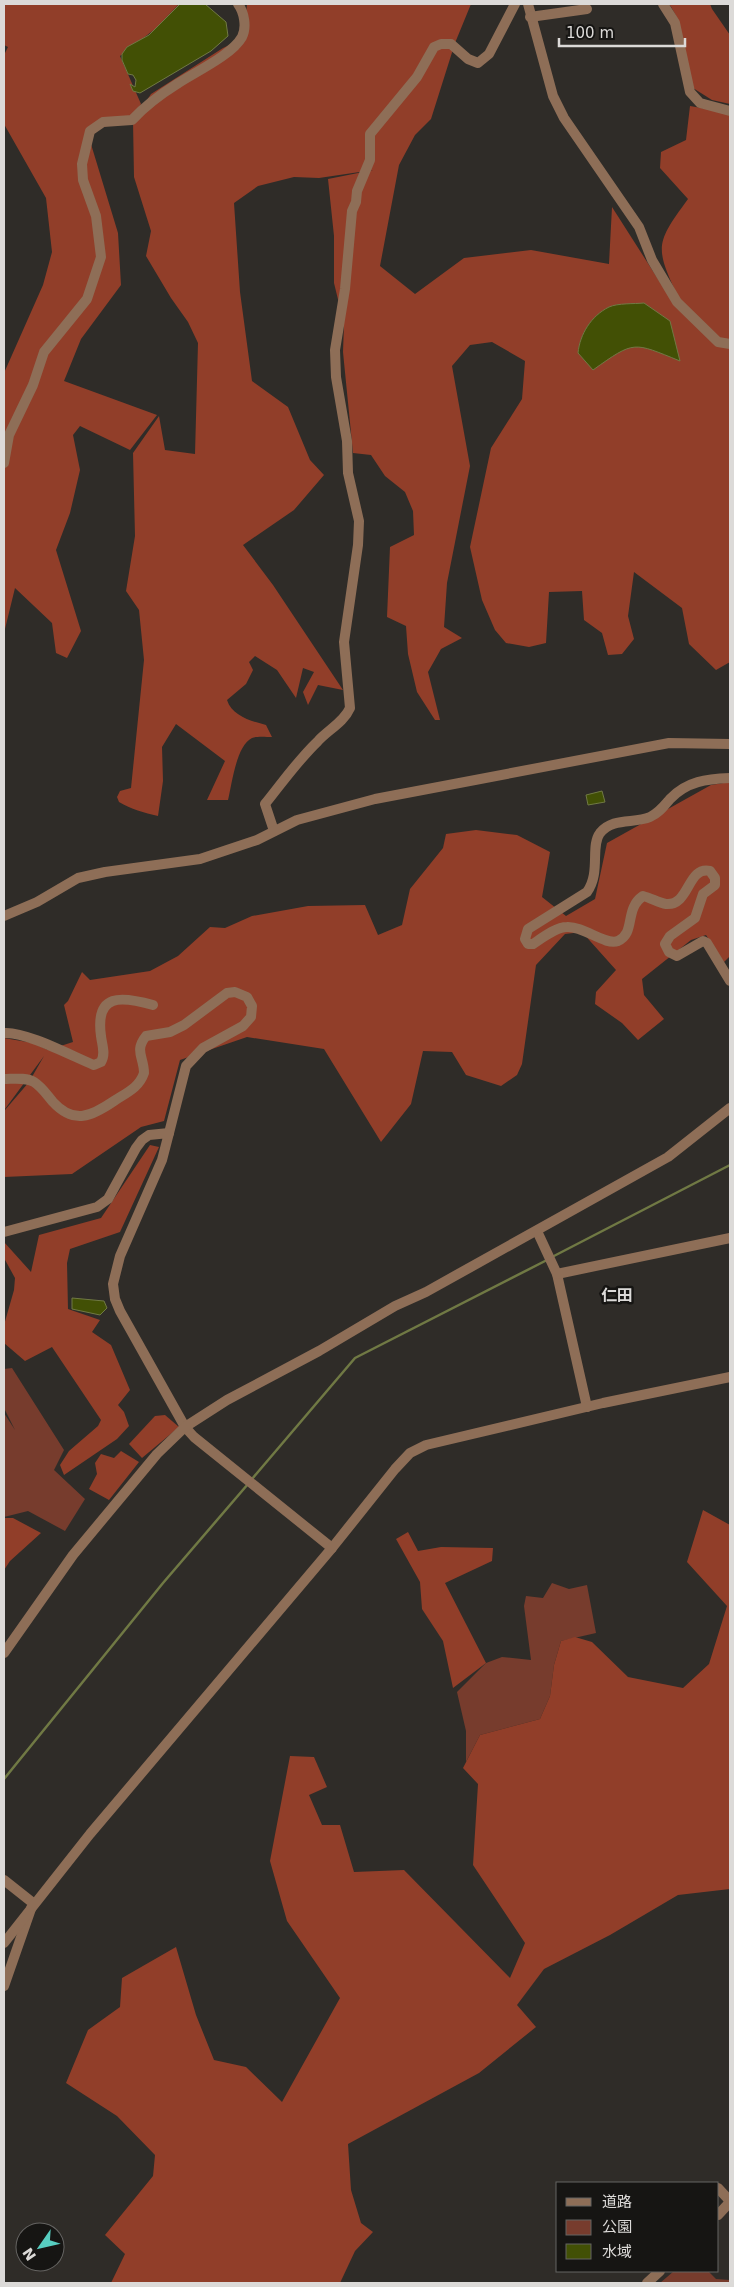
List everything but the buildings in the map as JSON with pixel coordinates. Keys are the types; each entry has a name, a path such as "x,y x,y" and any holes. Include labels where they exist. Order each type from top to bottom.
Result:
{"street":[{"path":"4,463 9,435 33,385 44,352 87,299 101,257 96,216 83,180 82,164 90,131 103,122 132,120 141,110 175,85 229,50 243,34 244,21 238,4"},
{"path":"274,832 265,804 307,752 347,715 350,708 344,642 358,545 359,521 348,473 347,441 336,377 335,350 345,289 352,211 356,202 357,190 370,160 370,134 417,77 434,47 441,44 451,44 468,59 478,63 489,54 515,4"},
{"path":"528,4 552,96 564,118 639,227 652,260 677,302 718,342 730,344"},
{"path":"663,4 675,22 690,92 700,103 730,111"},
{"path":"530,17 587,9"},
{"path":"4,916 36,902 78,878 105,872 200,859 257,840 313,814 375,798 669,743 730,744"},
{"path":"730,778 711,779 694,783 677,792 658,813 648,818 625,820 612,824 600,833 596,844 596,873 593,884 587,892 528,929 526,939 528,944 533,944 566,927 579,928 610,942 618,941 624,937 630,927 631,910 637,900 643,896 664,904 672,903 681,898 698,872 703,870 710,871 715,878 715,885 703,894 696,918 670,936 666,944 669,952 677,956 703,941 707,943 730,981"},
{"path":"4,1079 33,1081 60,1110 76,1116 86,1116 110,1104 139,1085 144,1073 140,1044 146,1036 170,1032 184,1026 227,993 235,992 247,997 252,1006 252,1017 243,1026 203,1048 186,1066 162,1160 120,1256 113,1284 115,1299 186,1427 194,1437 332,1548"},
{"path":"4,1033 10,1032 34,1038 94,1065 101,1062 104,1057 99,1024 101,1012 106,1004 114,1000 132,999 152,1005"},
{"path":"4,1654 73,1555 157,1454 186,1427 227,1400 319,1351 395,1306 426,1292 668,1158 730,1108"},
{"path":"4,1232 97,1207 108,1199 142,1140 149,1135 169,1133"},
{"path":"537,1231 557,1274 587,1407"},
{"path":"557,1274 730,1238"},
{"path":"4,1943 33,1904 332,1548 394,1469 410,1453 426,1445 587,1407 730,1377"},
{"path":"4,1880 33,1904"},
{"path":"4,1986 33,1904"},
{"path":"719,2189 730,2202 719,2214"},
{"path":"647,2283 659,2272"}],"green space":[{"path":"12,1368 64,1450 54,1470 85,1499 65,1531 28,1511 4,1517 4,1413 15,1430 4,1408 4,1369"},
{"path":"552,1583 569,1589 587,1585 596,1633 561,1641 554,1665 550,1696 540,1719 480,1735 466,1762 466,1731 457,1692 486,1663 502,1657 531,1660 524,1606 526,1596 543,1598"},
{"path":"673,2272 709,2272 716,2279 730,2280 730,2283 660,2283"}],"shaded area":[{"path":"4,4 179,4 155,29 120,56 141,104 132,120 87,131 118,233 121,285 81,339 64,381 157,415 130,450 80,426 73,435 80,470 70,513 56,550 81,631 67,658 56,653 52,623 15,588 4,633 4,373 43,285 52,252 46,198 4,124 4,55 8,47 4,45"},
{"path":"247,4 471,4 455,43 431,119 415,135 399,165 380,266 415,294 464,258 531,250 609,264 612,207 672,301 678,297 665,267 662,246 669,226 688,199 660,168 661,152 686,140 690,106 730,113 730,662 716,670 689,644 682,608 634,572 628,616 634,639 622,654 608,655 602,633 584,620 582,591 549,592 546,643 529,647 506,643 495,630 482,600 470,547 491,448 522,399 525,361 492,342 470,345 452,366 470,466 447,583 444,627 462,638 441,649 428,672 440,720 435,720 417,692 408,654 406,626 387,617 390,547 414,535 413,511 405,492 385,476 371,455 353,453 343,352 344,324 334,283 334,236 328,179 373,170 319,178 294,177 258,186 234,203 240,292 252,381 288,407 310,460 324,475 294,510 243,545 273,585 343,690 318,685 308,705 303,692 314,672 303,668 296,698 277,670 255,656 249,662 253,670 246,684 227,700 229,706 238,714 248,720 266,725 272,737 254,737 242,749 238,757 228,800 207,800 225,761 176,724 162,747 163,781 158,816 128,807 119,802 117,797 120,791 131,788 144,660 139,610 126,591 135,536 133,453 159,416 165,450 195,454 198,343 188,322 146,256 151,231 134,177 133,121 151,94 223,48 244,38"},
{"path":"669,4 710,4 730,35 730,104 712,100 693,88 677,17"},
{"path":"730,782 730,956 724,962 706,935 691,940 642,979 644,995 664,1019 638,1040 622,1023 595,1004 596,992 616,970 582,932 565,934 536,965 522,1064 517,1075 501,1086 466,1075 452,1052 423,1051 411,1104 381,1142 324,1049 247,1037 180,1060 164,1121 141,1127 72,1174 4,1177 4,1038 33,1043 48,1050 73,1042 64,1005 68,1001 82,972 90,980 150,971 178,956 210,927 225,928 252,916 308,906 365,905 378,935 402,925 410,889 443,848 446,834 476,830 517,835 550,852 542,897 566,916 595,899 607,843 711,785","holes":["44,1056 29,1082 5,1110"]},
{"path":"150,1145 159,1147 120,1232 70,1249 67,1263 68,1309 100,1320 92,1332 111,1345 130,1390 118,1405 124,1412 129,1426 117,1439 64,1475 60,1465 69,1451 98,1426 101,1420 52,1347 25,1361 4,1343 4,1325 14,1290 15,1278 4,1258 4,1242 31,1272 39,1235 101,1218"},
{"path":"165,1415 179,1427 142,1458 129,1444 155,1416"},
{"path":"121,1451 139,1462 109,1500 89,1489 97,1474 95,1463 101,1454 114,1458"},
{"path":"703,1510 730,1525 730,1889 678,1895 610,1935 544,1969 517,2005 536,2027 479,2073 348,2144 351,2190 361,2223 373,2232 355,2251 340,2283 111,2283 125,2254 105,2235 153,2176 155,2155 117,2116 66,2083 88,2030 120,2007 122,1978 176,1947 196,2015 214,2060 246,2067 282,2102 340,1998 287,1921 270,1861 290,1756 314,1757 327,1787 309,1795 322,1825 340,1825 354,1872 404,1870 510,1978 525,1943 473,1865 478,1784 463,1768 480,1735 540,1719 550,1696 554,1665 561,1641 575,1637 592,1642 628,1677 683,1688 709,1664 727,1606 687,1562"},
{"path":"4,1518 13,1518 41,1533 10,1561 4,1570"},
{"path":"408,1532 418,1551 441,1547 493,1548 492,1561 445,1583 486,1663 453,1688 443,1641 422,1609 420,1582 396,1539"}],"water":[{"path":"180,4 205,4 226,22 228,36 211,51 140,93 133,91 130,84 135,87 136,80 133,75 128,74 122,60 122,54 127,47 149,35"},
{"path":"644,303 670,321 680,361 652,350 635,347 618,353 593,370 578,353 581,339 592,320 609,307 621,304"},
{"path":"602,791 605,802 588,805 586,795"},
{"path":"72,1298 104,1301 107,1308 100,1315 72,1309"}],"waterway":[{"path":"552,1257 730,1165"},
{"path":"252,1479 355,1358 547,1260"},
{"path":"4,1779 163,1583 248,1484"}],"district":[{"name":"仁田","path":"617,1295"}]}
